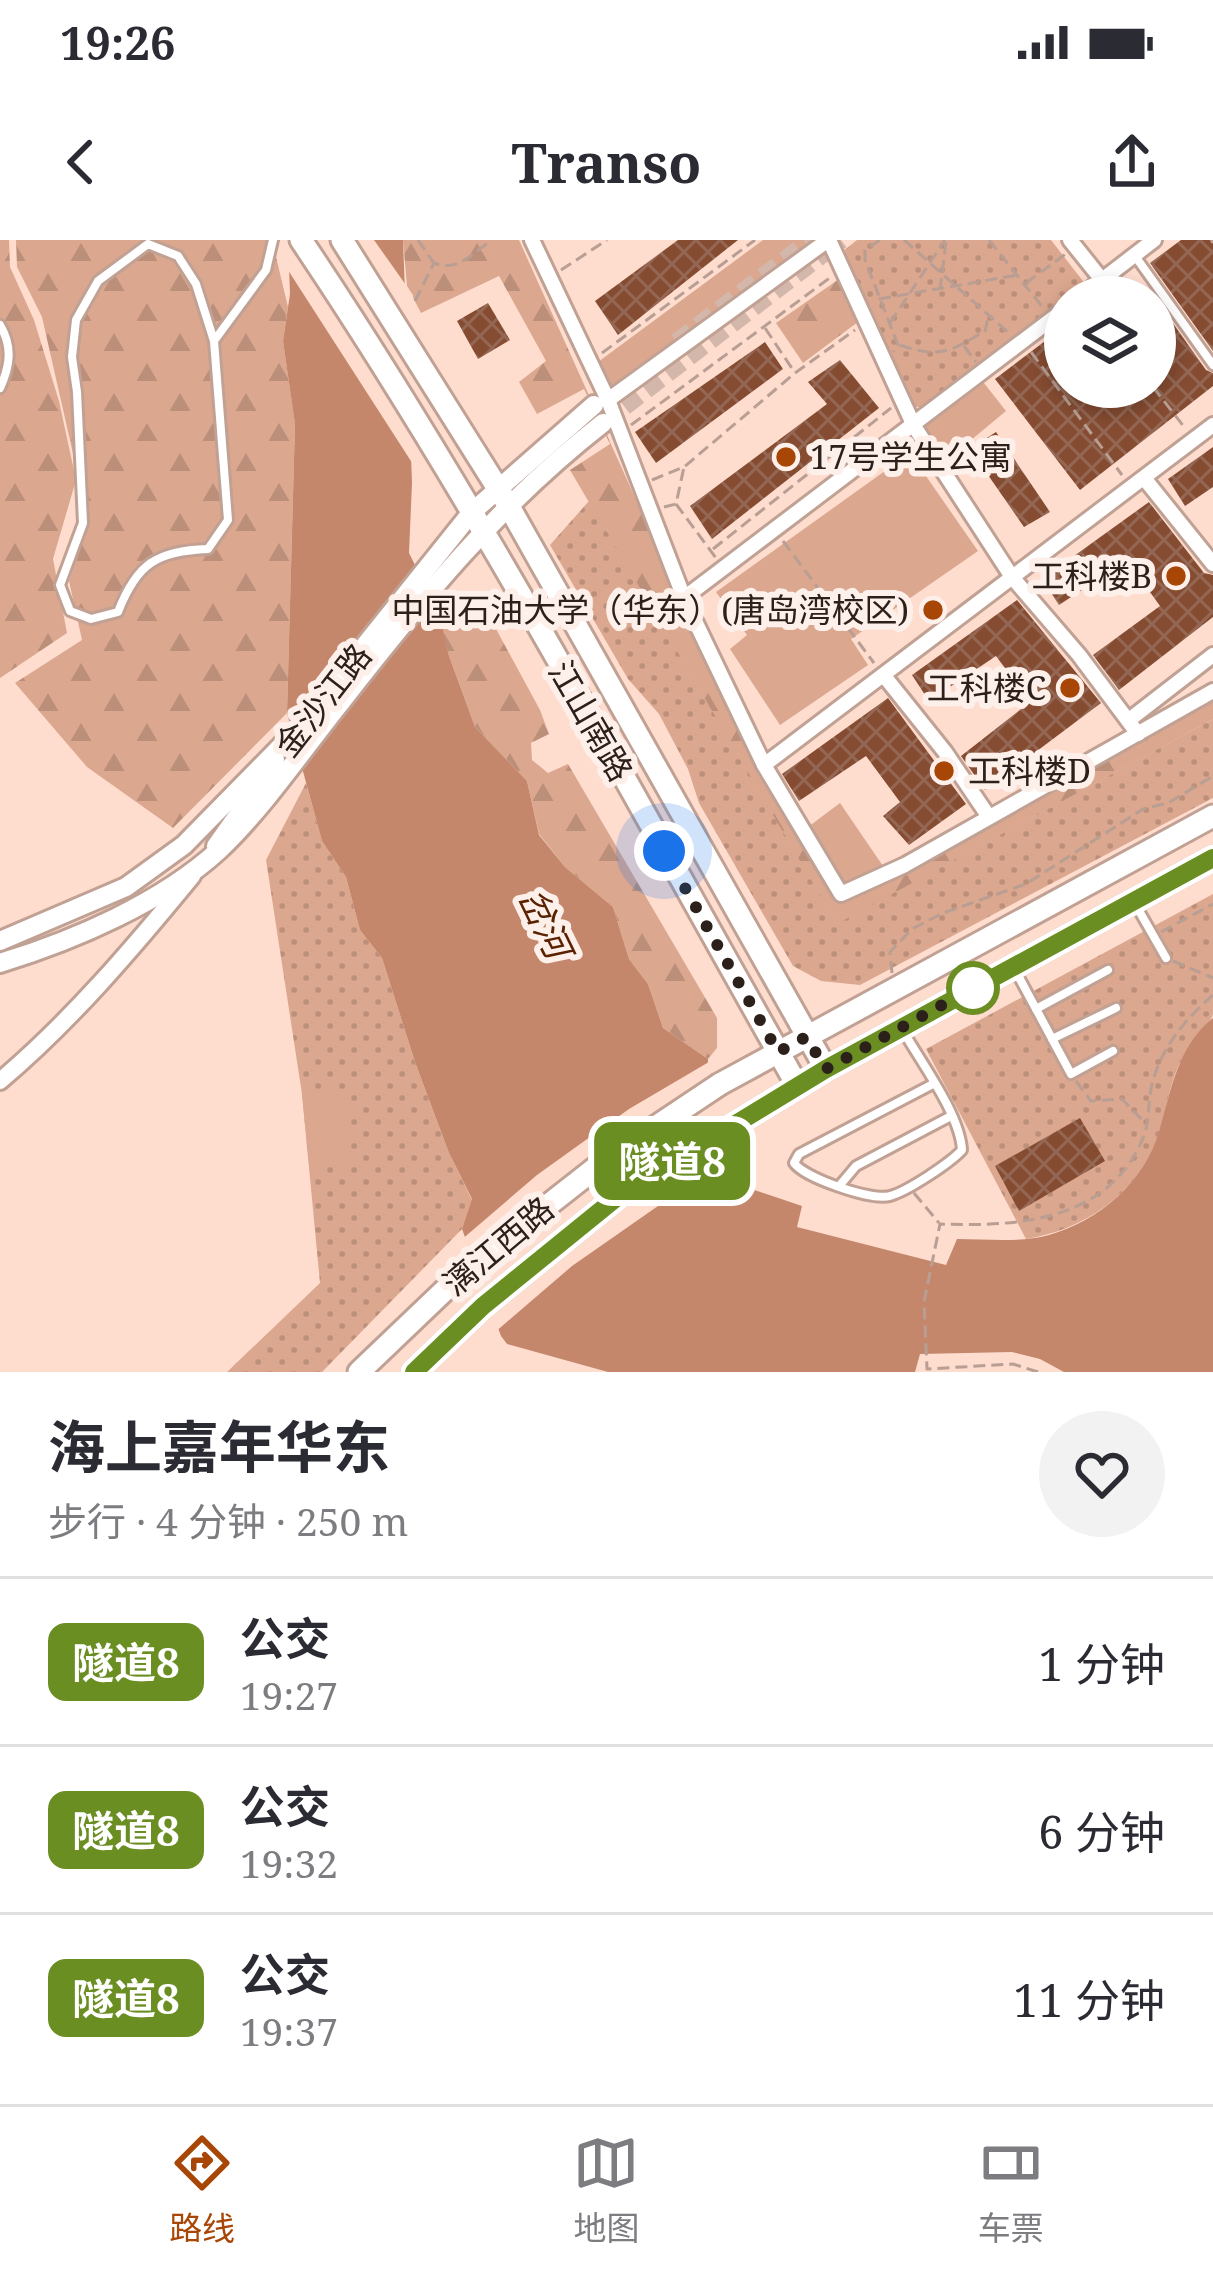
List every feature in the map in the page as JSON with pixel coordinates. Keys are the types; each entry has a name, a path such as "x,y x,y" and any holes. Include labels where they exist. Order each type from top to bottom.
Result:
{"main road":[{"name":"江山南路","path":"301,240 367,338 477,522 797,1085"},
{"name":"江山南路","path":"342,240 502,495 826,1069"},
{"name":"金沙江路","path":"298,729 502,495 607,415"},
{"name":"金沙江路","path":"203,863 221,848 298,755 435,570"},
{"path":"0,940 126,887 184,845 298,729"},
{"name":"漓江西路","path":"359,1372 468,1268 603,1162 720,1084 1213,816"},
{"name":"漓江西路","path":"414,1372 483,1306 621,1194 797,1085 1213,858"},
{"path":"0,963 133,906 203,863"}],"street":[{"path":"532,240 590,362 607,415 640,484 684,598 764,765 841,894 905,865 1134,727 1213,691"},
{"path":"607,415 828,240 914,426 1012,578 1134,727"},
{"path":"1107,276 1154,240"},
{"path":"1073,243 1099,276"},
{"path":"684,598 1044,325"},
{"path":"764,765 1213,425"},
{"path":"1138,482 1213,565"},
{"path":"1134,727 1213,655"},
{"path":"885,677 989,817"},
{"name":"金沙江路","path":"0,1081 32,1054 138,942 203,863 298,729"},
{"path":"184,845 203,863"}],"lane":[{"path":"214,341 196,284 178,256 148,244 98,281 76,320 72,357 83,523 60,586 70,611 92,619 118,612 129,582 169,550 208,549 228,520 214,341 266,270 273,240"},
{"path":"1135,255 1213,364"},
{"path":"0,325 10,358 0,388"},
{"path":"1133,901 1166,958"},
{"path":"1013,967 1071,1074 1113,1051"},
{"path":"1036,1010 1108,970"},
{"path":"1052,1039 1116,1008"},
{"path":"901,1028 933,1084 961,1134 962,1150 890,1196 868,1195 802,1173 794,1163 799,1154 933,1084"},
{"path":"840,1185 856,1166 951,1116"}],"path":[{"path":"418,240 434,263 444,268 492,240"},
{"path":"550,277 607,240"},
{"path":"590,362 755,240"},
{"path":"880,240 866,250 865,260 898,345"},
{"path":"904,240 1021,343 1138,482"},
{"path":"890,324 946,240"},
{"path":"940,290 946,240"},
{"path":"989,240 1044,310"},
{"path":"1025,284 1073,243"},
{"path":"415,302 434,263"},
{"path":"607,415 764,327 842,269"},
{"path":"879,299 1018,275"},
{"path":"898,345 950,352 986,332 990,313"},
{"path":"640,484 684,467 795,373 866,322"},
{"path":"764,327 795,373"},
{"path":"963,344 984,372"},
{"path":"885,363 898,345"},
{"path":"712,549 902,400"},
{"path":"1169,408 1194,440"},
{"path":"676,504 684,467"},
{"path":"676,504 712,549 721,571"},
{"path":"650,511 676,504"},
{"path":"775,530 885,677"},
{"path":"892,973 890,952 912,929 1026,884 1143,809 1168,803 1213,776"},
{"path":"1154,936 1213,904"},
{"path":"1166,958 1213,978"},
{"path":"940,1224 1040,1221 1074,1209 1116,1179 1135,1154 1147,1125 1157,1068 1173,1037 1213,995"},
{"path":"1071,1074 1091,1101 1122,1100 1147,1125"},
{"path":"907,1186 940,1224"},
{"path":"940,1224 924,1302 927,1370 1013,1364 1038,1372"}],"green space":[{"path":"0,240 9,240 10,267 34,320 59,401 76,480 53,559 67,633 0,678"},
{"path":"16,240 272,240 288,307 283,341 295,423 287,713 173,828 87,767 15,683 82,640 69,581 89,524 42,317 17,267"},
{"path":"403,240 519,240 765,786 840,900 1213,695 1213,719 837,925 570,470 610,444 584,389 537,414 519,382 546,361 499,276 421,313 407,286"},
{"path":"763,240 817,240 610,391 598,362"},
{"path":"857,240 1051,240 1079,276 1044,276 1044,317 928,407 914,407 842,252"},
{"path":"839,279 858,322 803,363 776,323"},
{"path":"980,378 1006,411 947,460 921,427"},
{"path":"910,453 978,551 851,639 868,665 780,725 730,649 747,635 716,592"},
{"path":"589,501 837,924 1213,719 1213,798 860,985 821,981 793,966 699,803 688,769 659,714 628,679 550,545"},
{"path":"454,595 472,595 483,605 540,710 549,734 531,743 532,760 548,773 568,764 717,1018 717,1048 708,1059 663,1028 648,984 629,959 613,907 565,867 539,834 527,781 475,727 437,609"},
{"path":"306,783 322,841 346,877 360,930 382,958 415,1062 472,1200 462,1229 322,1372 227,1372 320,1283 302,1094 266,860"},
{"path":"840,803 885,869 843,889 808,827"},
{"path":"1213,894 1213,1014 1178,1067 1149,1157 1122,1192 1088,1218 1026,1239 926,1049"},
{"path":"345,1091 350,1160 309,1164 302,1094"}],"water":[{"name":"岔河","path":"288,240 403,240 412,483 409,553 439,613 475,727 527,781 539,835 565,867 613,907 629,959 648,984 663,1028 708,1059 704,1173 802,1206 797,1227 946,1265 957,1239 1049,1235 1085,1220 1131,1183 1152,1150 1183,1056 1213,1018 1213,1372 1064,1372 1012,1352 920,1354 915,1372 608,1372 507,1344 462,1229 472,1199 415,1062 382,958 360,930 346,877 322,841 287,713 295,424 283,341 290,294"}],"pier":[{"path":"287,240 374,240 413,295 418,472 286,267"},
{"path":"714,1059 711,1169 572,1266 494,1333 460,1241 537,1175 629,1109"}],"building":[{"path":"678,240 738,240 618,335 595,301"},
{"path":"1181,240 1213,240 1213,351 1176,299 1176,276 1159,276 1150,263"},
{"path":"488,303 510,340 478,359 457,321"},
{"path":"1176,328 1213,373 1213,386 1080,490 995,379 1044,342 1044,408 1176,408"},
{"path":"765,342 783,369 656,463 635,432"},
{"name":"17号学生公寓","path":"840,360 879,408 712,539 690,506 827,404 808,382"},
{"path":"996,432 1050,512 1024,527 970,449"},
{"path":"1213,447 1213,487 1185,506 1168,479"},
{"name":"工科楼B","path":"1149,502 1204,573 1213,575 1213,617 1119,690 1093,655 1160,606 1127,560 1059,605 1042,579"},
{"name":"工科楼C","path":"1017,600 1101,703 985,790 961,756 1030,702 996,656 929,701 912,675"},
{"name":"工科楼D","path":"888,698 966,804 909,845 883,816 900,802 866,756 799,801 782,774"},
{"path":"1080,1118 1105,1161 1019,1211 995,1166"}],"tunnel":[{"path":"677,342 811,240"},
{"path":"603,423 841,240"}],"bus line":[{"name":"隧道8","path":"414,1372 483,1306 621,1194 826,1069 1213,858"}],"place":[{"name":"17号学生公寓","path":"786,457"},
{"name":"工科楼B","path":"1176,576"},
{"name":"中国石油大学（华东）(唐岛湾校区)","path":"933,610"},
{"name":"工科楼C","path":"1070,688"},
{"name":"工科楼D","path":"944,771"}],"route":[{"path":"664,851 778,1052 806,1037 826,1069 973,988"}]}
